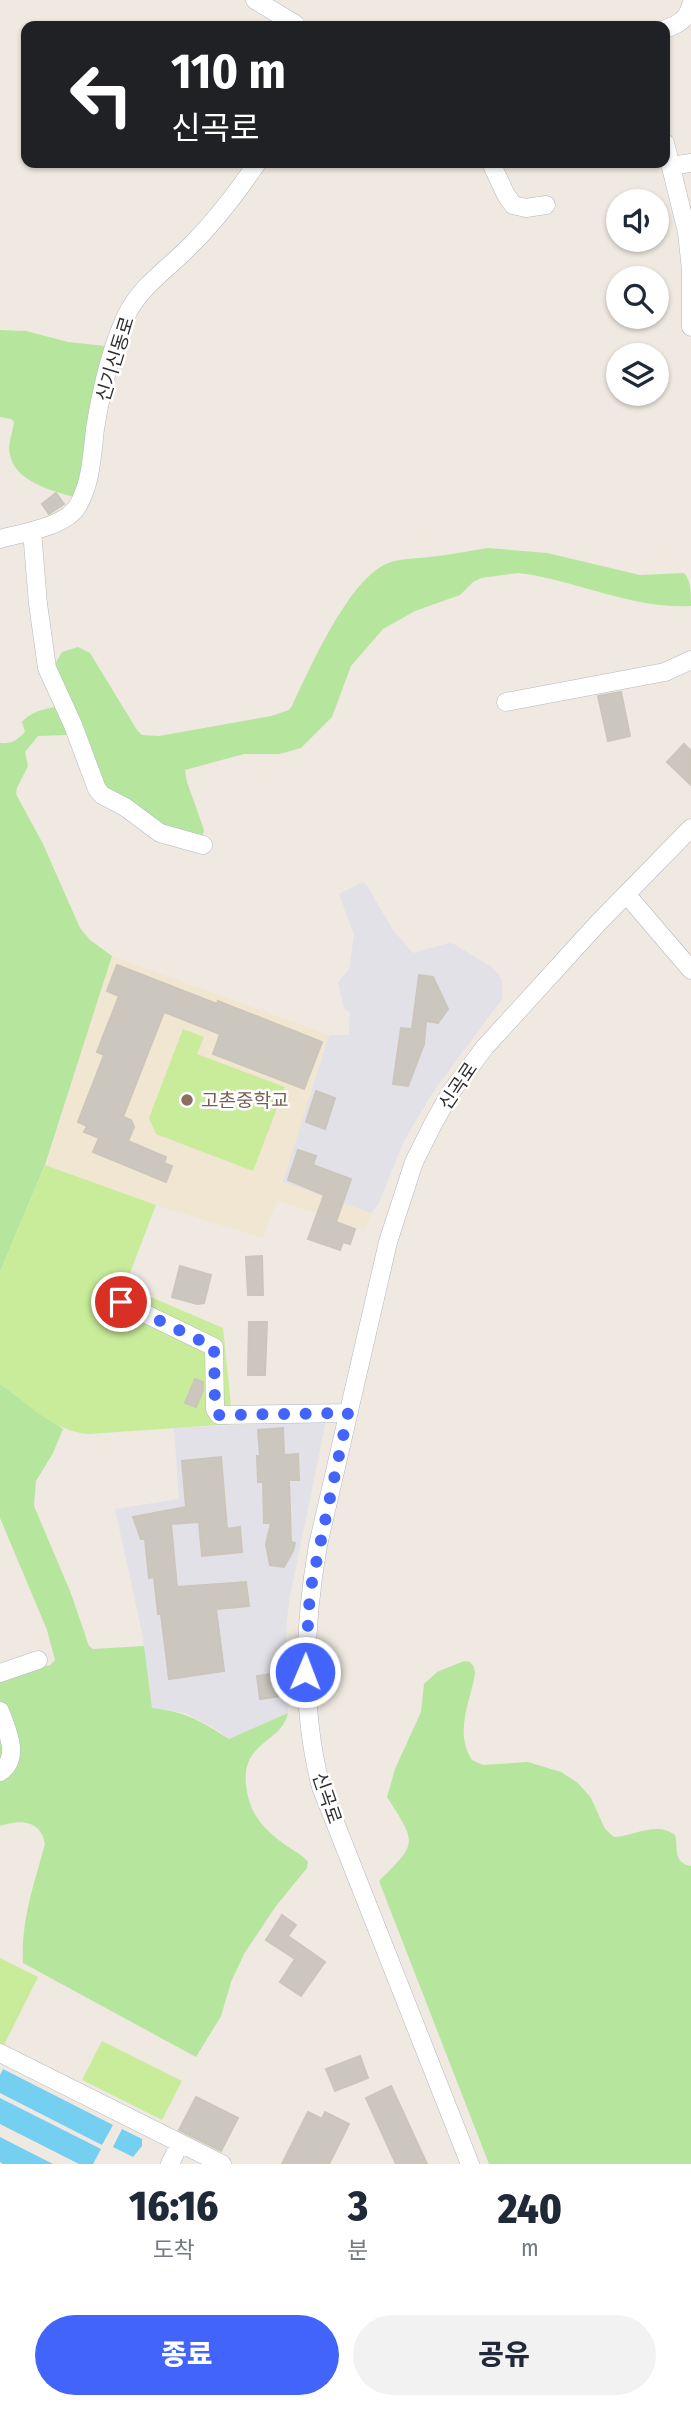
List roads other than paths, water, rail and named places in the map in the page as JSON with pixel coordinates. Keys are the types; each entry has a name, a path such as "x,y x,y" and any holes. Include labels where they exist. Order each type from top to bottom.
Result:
{"street":[{"path":"255,0 289,21"},
{"path":"281,0 294,21"},
{"path":"670,27 682,21 691,5"},
{"path":"670,162 689,248 691,327"},
{"path":"671,166 691,163"},
{"name":"신기신동로","path":"0,540 64,520 77,507 87,480 101,399 111,362 120,331 135,300 146,285 186,250 214,220 253,168"},
{"path":"493,168 513,205 526,208 546,205"},
{"path":"32,531 47,668 73,725 97,789 160,833 203,845"},
{"path":"506,702 665,672 691,660"},
{"name":"신곡로","path":"470,2164 380,1931 329,1808 315,1762 305,1672 310,1592 348,1413 395,1217 414,1162 451,1092 485,1047 599,922 691,828"},
{"path":"627,895 691,970"},
{"path":"121,1302 214,1347 215,1409 219,1415 348,1413"},
{"path":"0,1673 38,1660"},
{"path":"0,1711 11,1742 11,1755 6,1768 0,1772"},
{"path":"0,2053 222,2164"},
{"path":"170,2164 180,2143"}],"water":[{"path":"3,2069 113,2125 102,2145 0,2093 0,2075"},
{"path":"0,2098 101,2149 93,2164 79,2164 0,2124"},
{"path":"122,2129 142,2139 142,2146 133,2157 113,2147"},
{"path":"0,2137 53,2164 3,2164 0,2162"}],"place":[{"name":"고촌중학교","path":"187,1100"}]}
